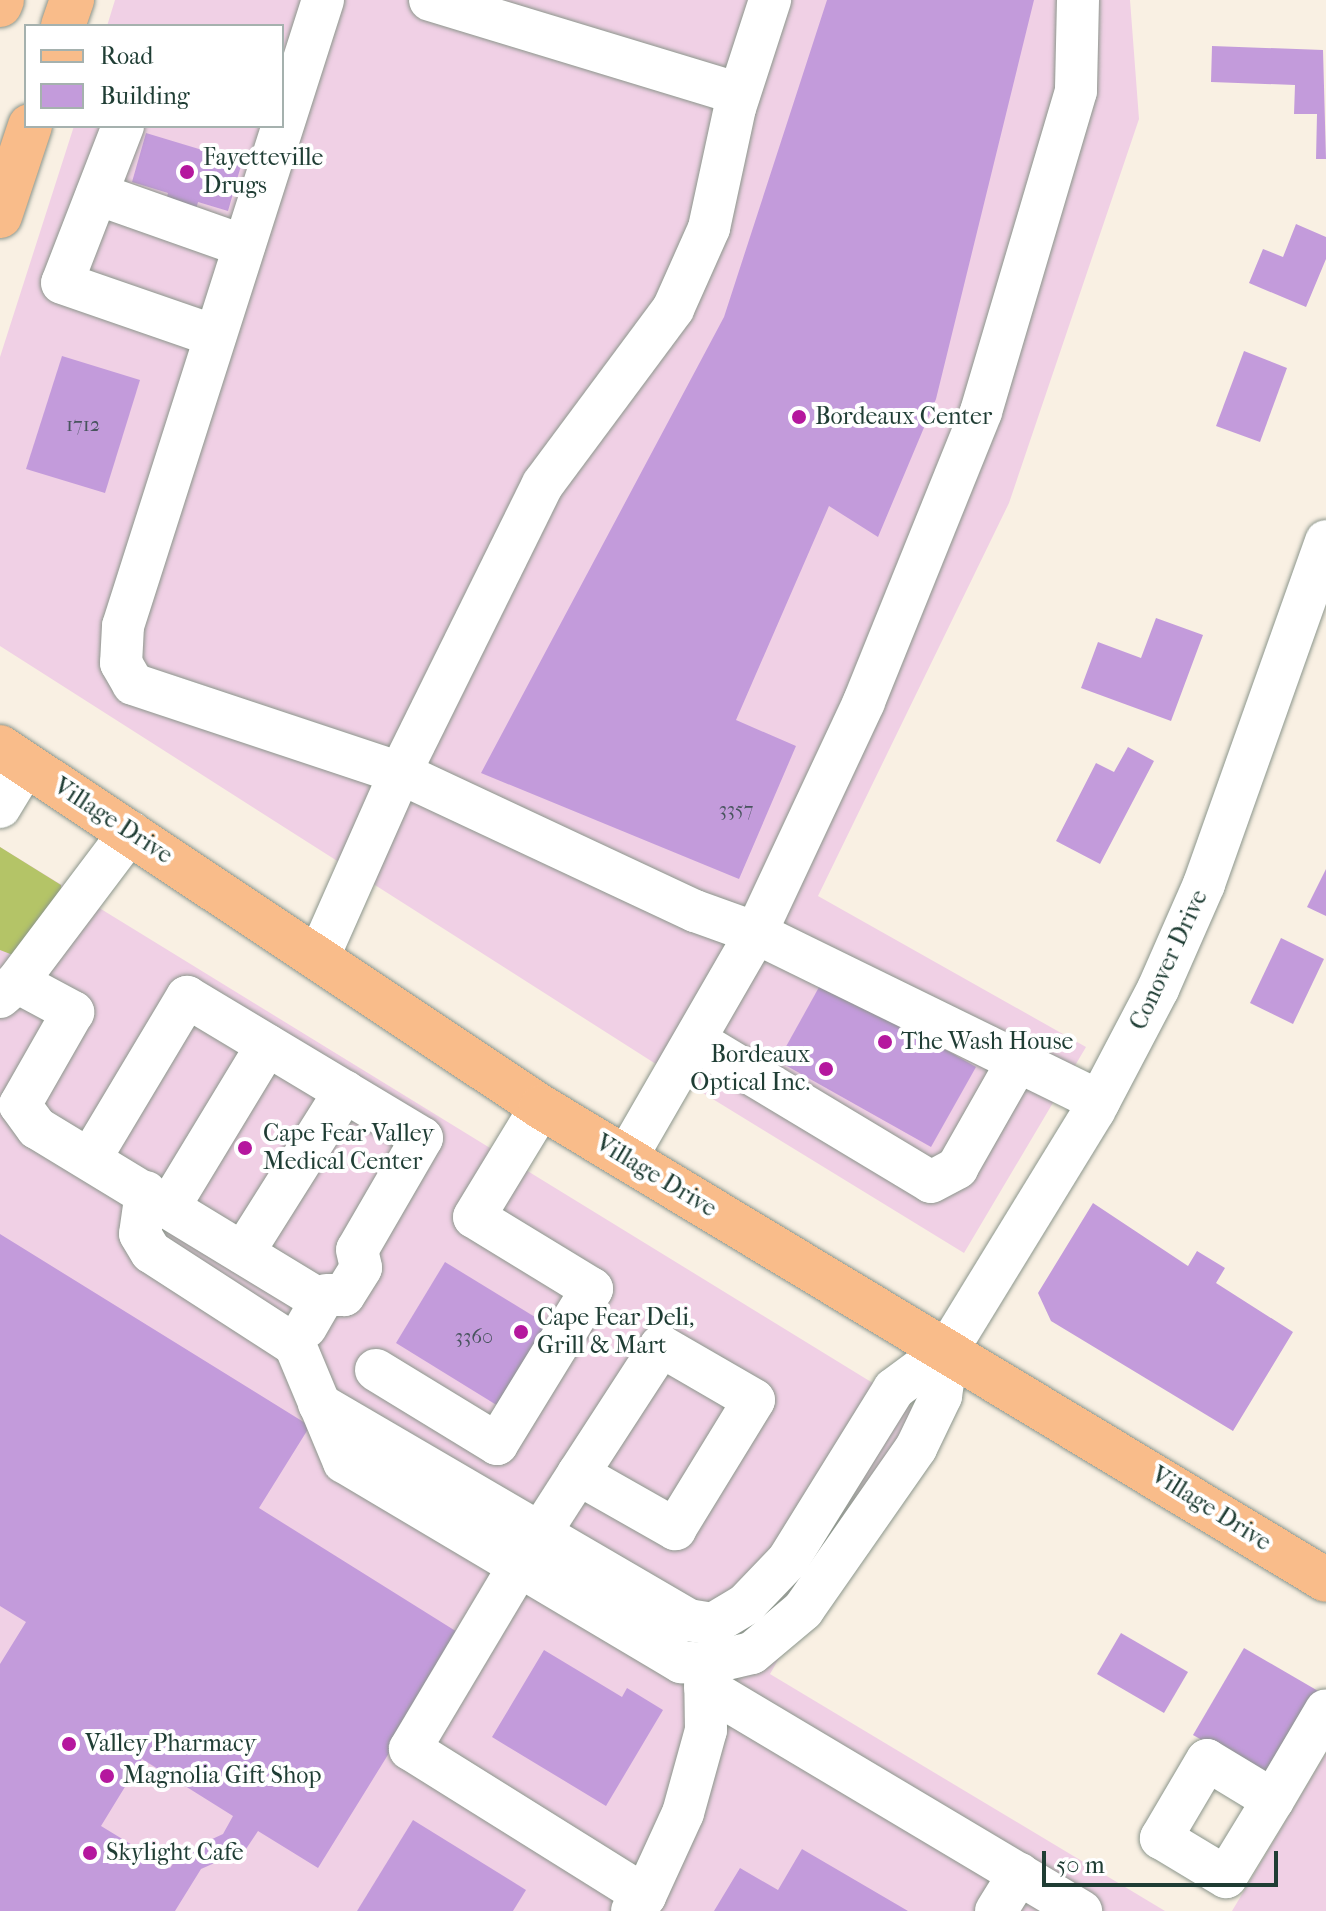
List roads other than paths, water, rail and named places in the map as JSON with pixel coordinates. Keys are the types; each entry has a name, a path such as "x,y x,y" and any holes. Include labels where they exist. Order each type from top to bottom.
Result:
{"main road":[{"path":"64,24 72,0"},
{"path":"0,216 29,128"},
{"name":"Village Drive","path":"13,755 319,956 541,1107 948,1349 1326,1580"}],"street":[{"path":"286,104 323,0"},
{"path":"430,0 739,94"},
{"path":"319,956 400,773 543,484 673,309 709,228 739,94 770,0"},
{"path":"626,1158 756,933 864,702 981,412 1076,91 1078,0"},
{"path":"122,128 62,283 215,336"},
{"path":"279,128 123,626 121,663 133,684 400,773 695,911 756,933 1019,1059 1099,1101"},
{"path":"97,194 244,246"},
{"name":"Conover Drive","path":"948,1349 1099,1101 1158,989 1204,884 1326,541"},
{"path":"0,807 13,755"},
{"path":"130,832 8,989 73,1012 20,1105 37,1128 243,1253 324,1298"},
{"path":"90,1159 187,997 422,1138 357,1250 336,1253 319,1280 324,1298 295,1345"},
{"path":"695,1040 931,1182 957,1168 1019,1059"},
{"path":"267,1045 158,1199 140,1234 151,1252 295,1345 344,1462 688,1620 708,1659 1019,1874 1081,1911"},
{"path":"243,1253 345,1091"},
{"path":"376,1370 497,1444 592,1289 474,1217 541,1107"},
{"path":"578,1474 410,1749 638,1904 683,1813 706,1730 708,1659 746,1604 788,1560 894,1389 948,1349"},
{"path":"1273,1800 1326,1710"},
{"path":"996,1911 1019,1874"}],"place":[{"name":"Fayetteville Drugs","path":"187,172"},
{"name":"Bordeaux Center","path":"799,417"},
{"name":"The Wash House","path":"885,1042"},
{"name":"Bordeaux Optical Inc.","path":"826,1069"},
{"name":"Cape Fear Valley Medical Center","path":"245,1148"},
{"name":"Cape Fear Deli, Grill & Mart","path":"521,1332"},
{"name":"Valley Pharmacy","path":"69,1744"},
{"name":"Magnolia Gift Shop","path":"107,1776"},
{"name":"Skylight Cafe","path":"90,1853"}]}
